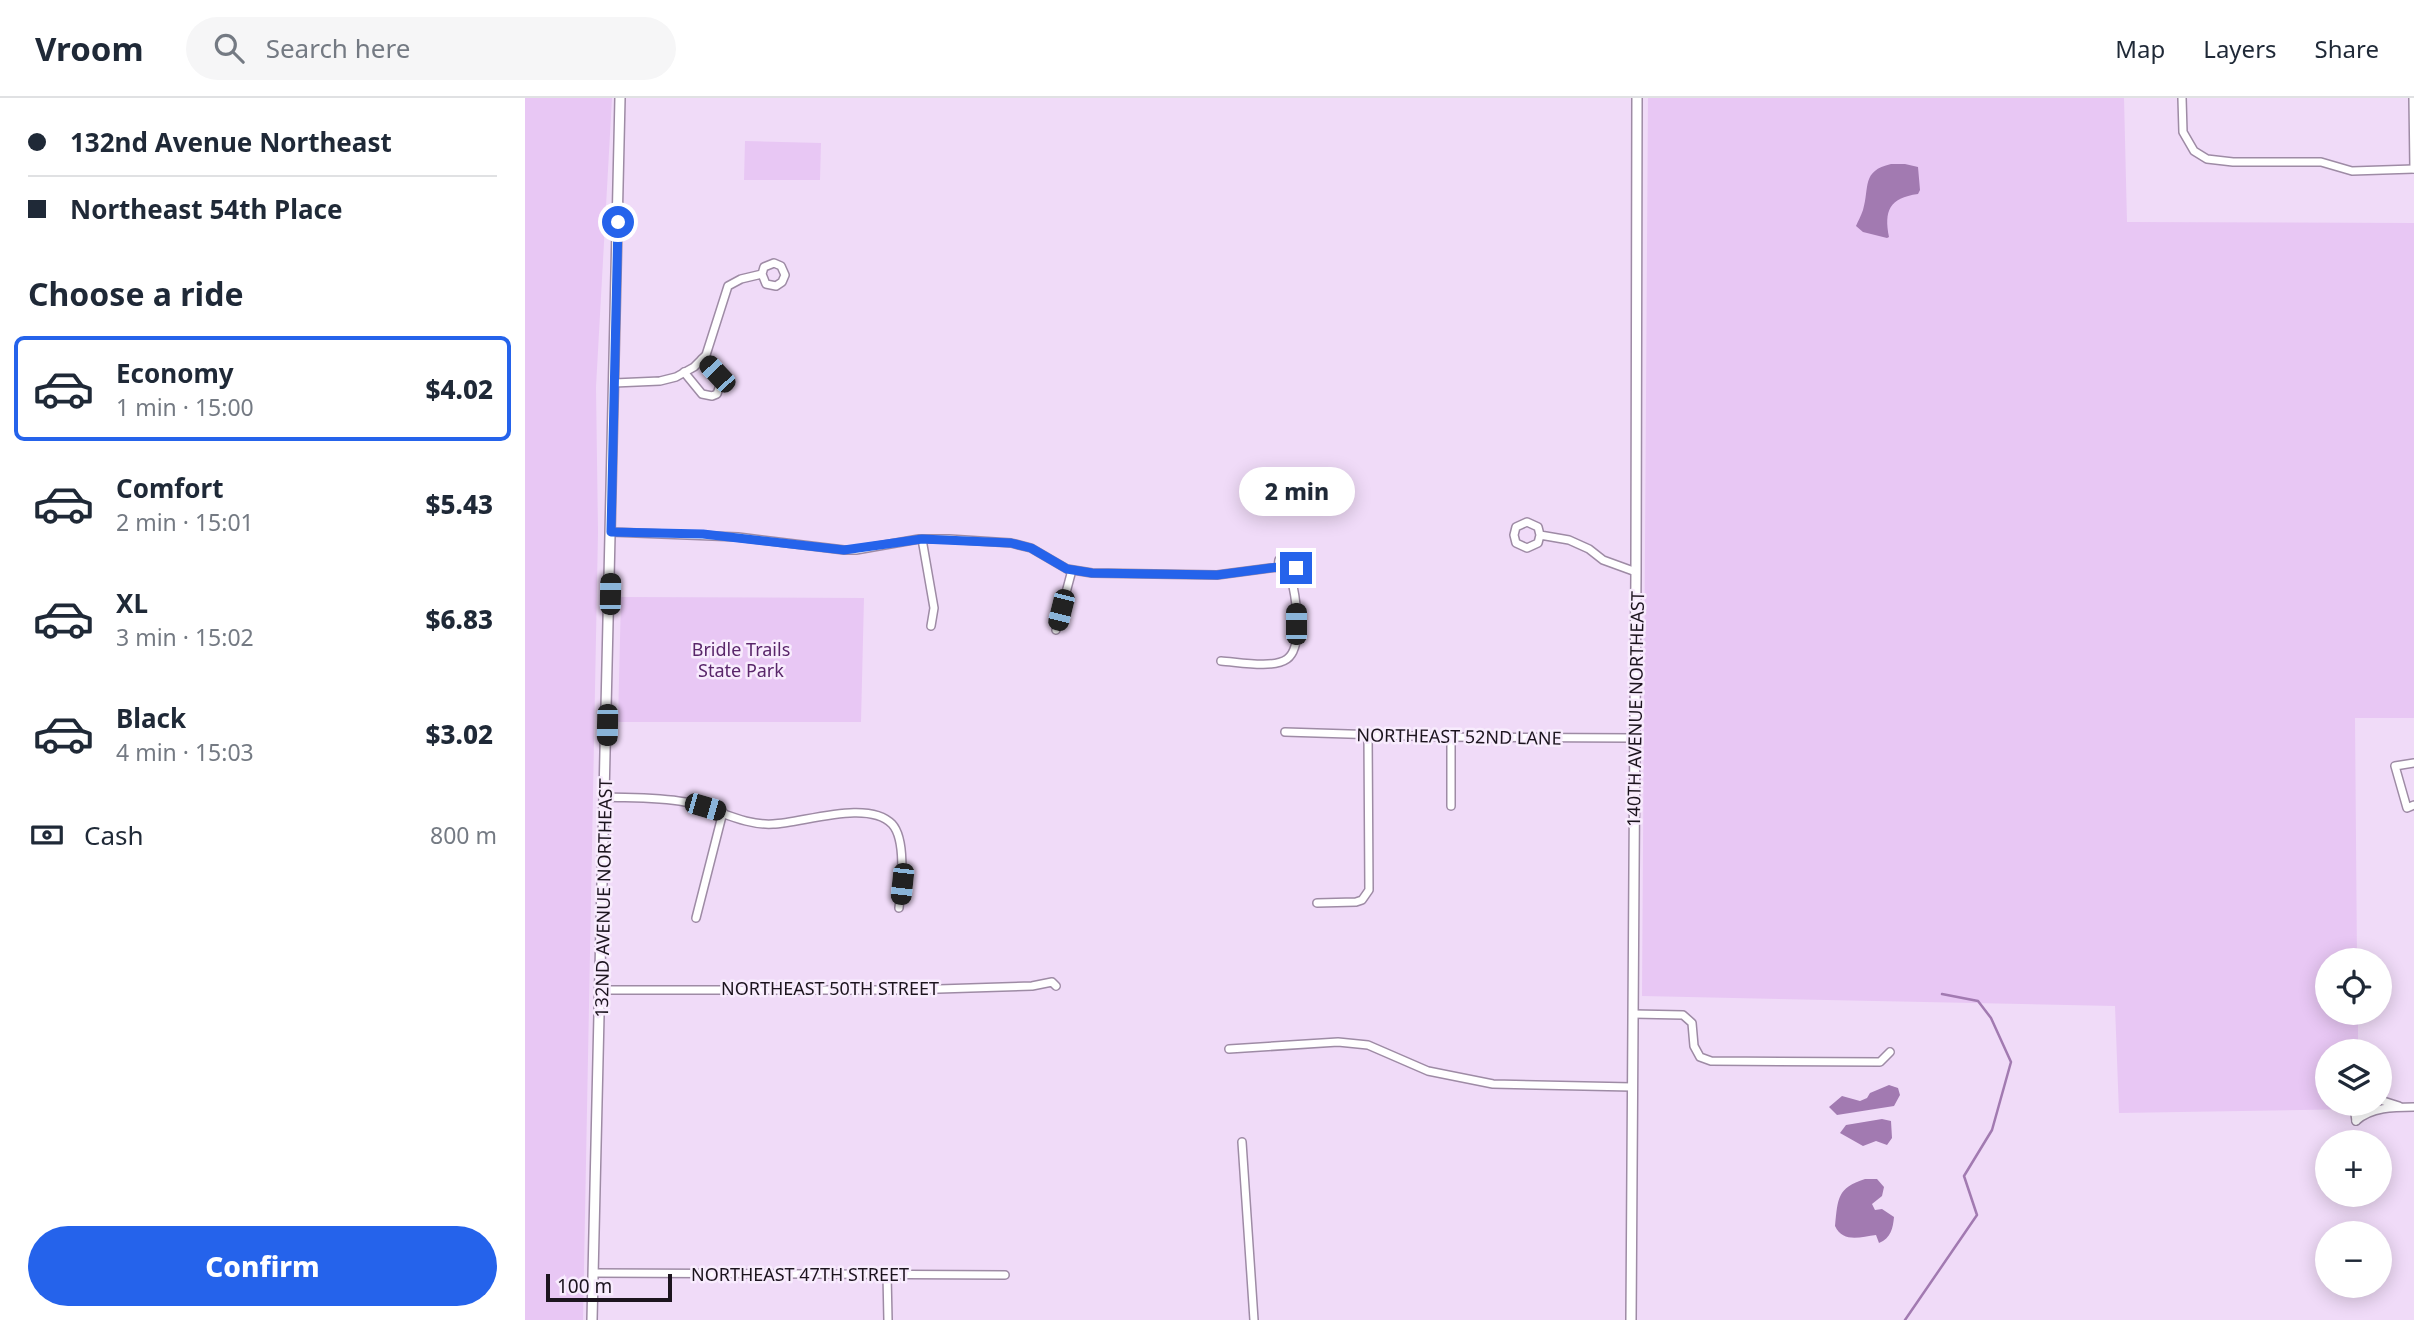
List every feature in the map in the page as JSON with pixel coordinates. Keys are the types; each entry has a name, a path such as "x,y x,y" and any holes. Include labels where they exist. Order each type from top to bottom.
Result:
{"street":[{"name":"132ND AVENUE NORTHEAST","path":"592,1320 620,98"},
{"name":"140TH AVENUE NORTHEAST","path":"1631,1320 1637,98"},
{"path":"2182,98 2183,132 2187,142 2194,151 2207,159 2234,162 2321,162 2352,171 2414,169 2413,98"},
{"path":"614,383 660,382 684,372 702,359 706,355 728,286 741,279 761,274"},
{"path":"684,372 702,394 717,394 721,382 702,359"},
{"path":"611,532 715,535 844,550 922,539 1011,543 1031,548 1072,570 1092,573 1217,575 1278,567 1285,573 1290,573"},
{"path":"1540,535 1569,540 1589,549 1603,560 1636,572"},
{"path":"922,539 935,608 932,626"},
{"path":"1221,661 1260,664 1279,662 1288,658 1296,647 1296,601 1290,573 1296,565 1293,557 1287,555 1281,558 1278,567"},
{"path":"1056,631 1072,570"},
{"name":"NORTHEAST 52ND LANE","path":"1285,732 1451,737 1634,738"},
{"path":"1317,903 1356,902 1362,900 1369,890 1368,734"},
{"path":"1451,737 1451,806"},
{"path":"2414,763 2395,766 2407,808 2414,805"},
{"path":"605,797 649,797 686,802 752,823 771,825 853,813 883,817 893,825 898,835 902,884 899,908"},
{"path":"695,918 723,812"},
{"name":"NORTHEAST 50TH STREET","path":"601,990 907,990 1032,986 1052,982 1056,986"},
{"path":"1633,1014 1683,1015 1692,1023 1693,1046 1700,1057 1711,1061 1880,1062 1890,1052"},
{"path":"1229,1049 1354,1043 1368,1045 1428,1071 1493,1084 1632,1087"},
{"path":"2392,1104 2403,1107"},
{"path":"2392,1108 2414,1107"},
{"path":"1242,1142 1254,1320"},
{"name":"NORTHEAST 47TH STREET","path":"594,1273 1005,1275"},
{"path":"887,1274 888,1320"}],"green space":[{"path":"525,98 612,98 596,387 598,532 583,1320 525,1320"},
{"path":"1648,98 2124,98 2127,222 2414,223 2414,718 2355,718 2357,948 2315,948 2315,1025 2358,1025 2358,1039 2315,1039 2315,1110 2119,1113 2115,1006 1642,996"},
{"path":"745,141 821,143 820,180 744,180"},
{"name":"Bridle Trails State Park","path":"621,597 864,598 861,722 618,722"}],"shaded area":[{"path":"1891,164 1918,167 1920,190 1918,194 1901,199 1891,207 1887,220 1887,238 1863,232 1856,226 1863,210 1868,181 1875,171"},
{"path":"1889,1085 1898,1088 1900,1095 1894,1106 1837,1115 1829,1107 1842,1096 1860,1101 1870,1093"},
{"path":"1882,1119 1891,1121 1892,1138 1887,1145 1876,1141 1863,1146 1840,1133 1846,1125"},
{"path":"1865,1179 1877,1179 1884,1187 1882,1196 1872,1204 1875,1210 1882,1209 1894,1217 1891,1232 1879,1243 1876,1235 1847,1237 1835,1226 1838,1201 1844,1190"}],"waterway":[{"path":"1905,1320 1977,1215 1964,1176 1992,1130 2011,1062 1991,1018 1978,1001 1942,994"}],"route":[{"path":"618,222 611,532 703,534 844,550 922,539 1011,543 1031,548 1067,569 1092,573 1217,575 1278,567 1288,574 1296,568"}]}
